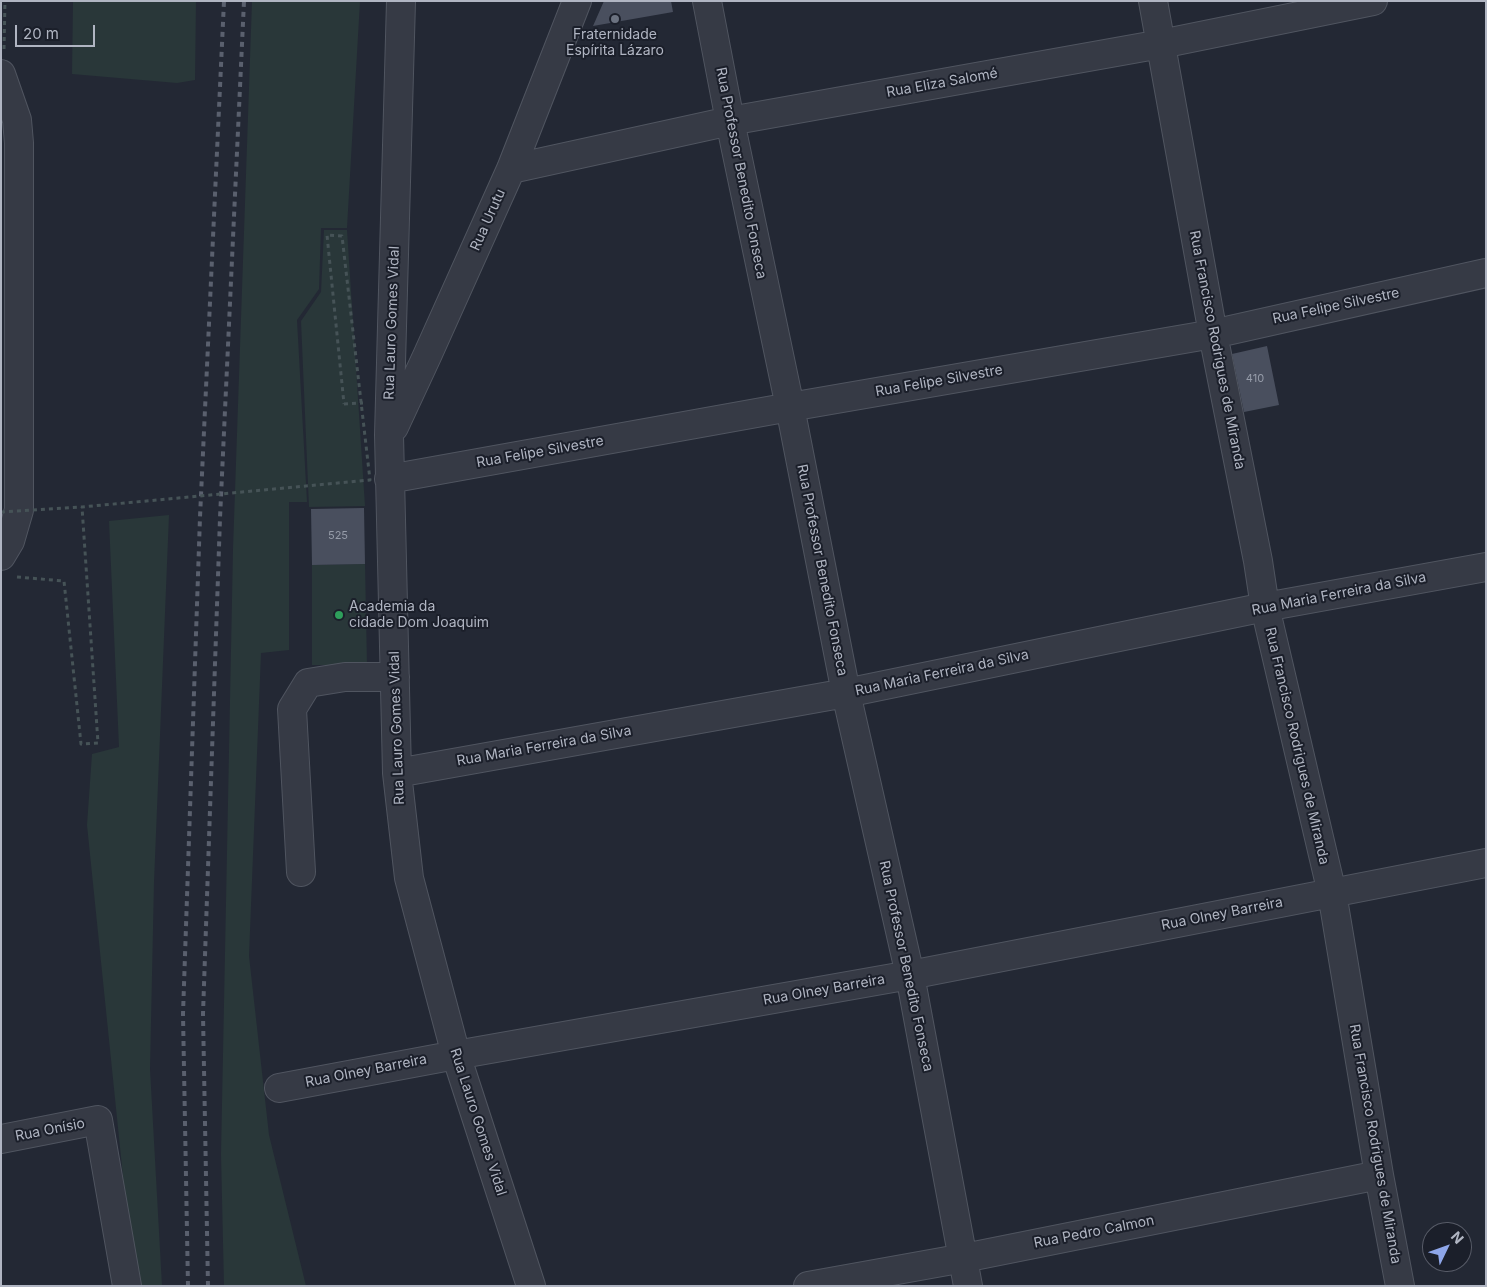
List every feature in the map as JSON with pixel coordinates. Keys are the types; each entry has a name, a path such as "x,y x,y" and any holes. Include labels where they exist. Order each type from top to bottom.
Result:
{"street":[{"name":"Rua Lauro Gomes Vidal","path":"400,1 389,435 397,772 409,878 456,1055 531,1286"},
{"name":"Rua Urutu","path":"389,435 427,356 511,169 577,1"},
{"name":"Rua Professor Benedito Fonseca","path":"707,1 846,693 910,975 968,1286"},
{"name":"Rua Francisco Rodrigues de Miranda","path":"1153,1 1213,334 1258,561 1265,607 1332,893 1379,1175 1400,1286"},
{"name":"Rua Eliza Salomé","path":"511,169 730,121 1162,44 1373,1"},
{"path":"2,75 17,120 19,143 19,510 5,566"},
{"name":"Rua Felipe Silvestre","path":"389,479 1213,334 1486,273"},
{"name":"Rua Maria Ferreira da Silva","path":"397,772 846,693 1265,607 1486,566"},
{"path":"301,872 292,709 308,683 345,677 394,676"},
{"name":"Rua Olney Barreira","path":"279,1088 910,975 1486,863"},
{"name":"Rua Onísio","path":"1,1139 98,1120 127,1286"},
{"name":"Rua Pedro Calmon","path":"808,1286 964,1258 1379,1175"}],"path":[{"path":"2,75 5,1"},
{"path":"1,512 82,507 370,480 342,236 327,235 344,404"},
{"path":"5,566 64,581 81,744 98,743 82,507"}],"shaded area":[{"path":"73,1 196,1 195,80 177,83 72,74"},
{"path":"252,1 360,1 347,228 321,228 319,289 297,320 307,502 289,502 289,650 261,653 249,956 269,1135 306,1286 224,1286 221,1154 233,549"},
{"path":"324,230 347,230 365,506 309,507 301,321 321,292"},
{"path":"169,515 154,882 150,1069 162,1286 128,1286 125,1196 87,825 92,754 119,747 109,521"},
{"name":"Academia da cidade Dom Joaquim","path":"365,564 367,665 312,665 312,565"}],"building":[{"name":"Fraternidade Espírita Lázaro","path":"604,1 671,1 673,12 593,26"},
{"path":"1267,346 1279,405 1244,412 1232,354"},
{"path":"364,508 365,564 312,565 311,509"}],"railway":[{"path":"188,1286 183,1014 200,517 224,1"},
{"path":"208,1286 203,1014 220,518 244,1"}],"place":[{"name":"Fraternidade Espírita Lázaro","path":"615,19"},
{"name":"Academia da cidade Dom Joaquim","path":"339,615"}]}
